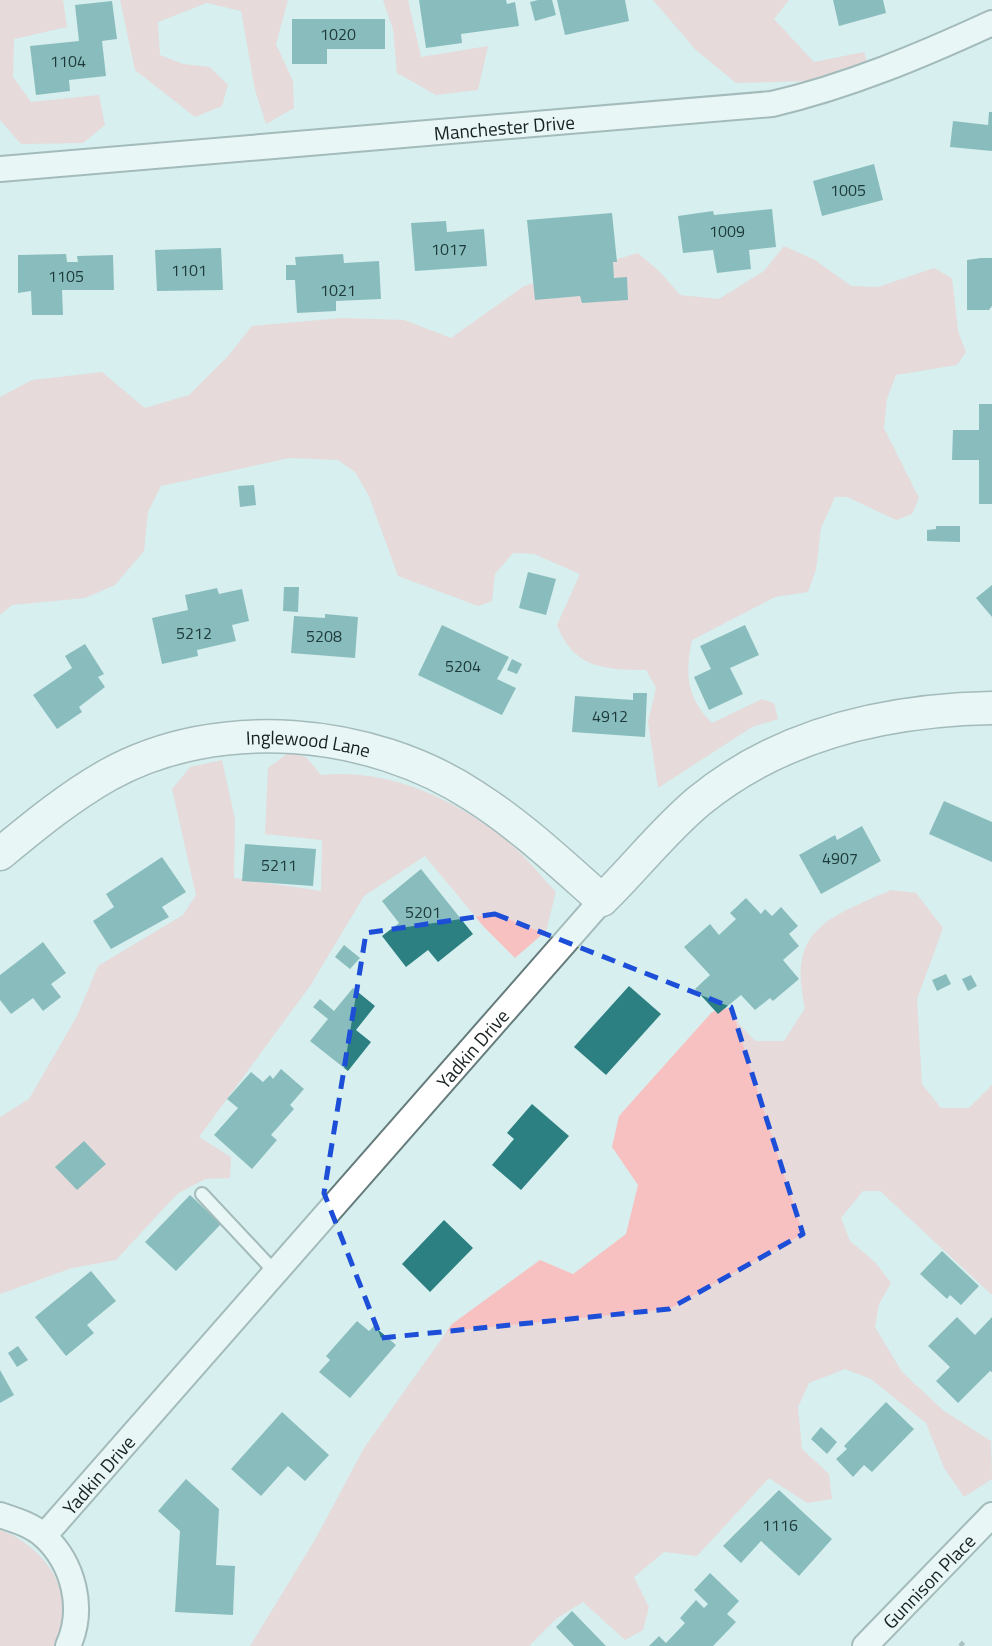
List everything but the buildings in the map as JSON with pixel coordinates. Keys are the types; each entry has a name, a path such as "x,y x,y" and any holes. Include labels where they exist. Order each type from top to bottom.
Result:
{"street":[{"name":"Manchester Drive","path":"0,169 772,104 916,59 992,23"},
{"name":"Yadkin Drive","path":"44,1536 602,900 668,829 699,801 769,757 842,727 919,712 992,708"},
{"name":"Inglewood Lane","path":"0,853 108,775 139,761 220,740 300,738 379,751 439,776 504,816 602,900"},
{"path":"0,1515 23,1523 44,1536 67,1567 76,1597 75,1631 68,1646"},
{"name":"Gunnison Place","path":"864,1646 992,1516"}],"lane":[{"path":"202,1194 275,1272"}],"path":[{"path":"960,1646 967,1639"}],"highlighted area":[{"path":"495,914 731,1007 803,1234 669,1309 381,1338 324,1193 366,933"}],"shaded area":[{"path":"0,0 63,0 67,27 14,39 13,77 31,102 99,95 105,125 83,143 21,144 0,120"},
{"path":"120,0 288,0 276,44 293,81 294,108 266,124 255,90 241,11 207,3 158,22 160,55 183,64 210,67 228,85 222,106 195,117 135,70"},
{"path":"383,0 408,0 421,57 488,46 478,90 436,95 397,73 393,29"},
{"path":"653,0 789,0 774,19 814,62 864,52 867,62 815,81 736,83 695,49"},
{"path":"784,246 815,260 851,286 878,287 934,268 952,278 958,331 966,352 957,365 896,375 887,399 884,428 919,498 912,514 896,520 847,497 835,497 821,528 816,570 808,592 775,597 692,640 688,674 692,694 712,723 762,699 774,703 778,719 752,727 658,788 648,722 656,688 646,670 617,669 592,664 572,650 557,625 580,574 534,554 513,553 495,574 492,601 478,606 398,576 369,496 355,472 338,460 289,458 161,486 148,512 144,551 115,585 85,598 12,605 0,615 0,397 32,380 102,372 145,408 189,395 228,356 252,326 342,318 404,320 451,338 524,286 638,253 660,272 680,295 719,299 764,271"},
{"path":"291,751 307,758 321,775 368,776 413,787 456,806 495,831 519,852 556,892 546,931 515,958 484,927 425,856 364,896 310,986 199,1137 231,1157 230,1178 205,1179 177,1194 116,1260 72,1268 0,1294 0,1117 29,1099 77,1016 98,966 183,915 196,895 172,789 190,767 222,760 235,819 234,878 321,891 322,840 265,834 268,768"},
{"path":"891,890 916,893 943,928 917,999 922,1084 941,1108 969,1108 992,1085 992,1295 880,1191 863,1191 841,1218 850,1241 875,1262 891,1283 879,1304 875,1327 902,1372 944,1411 991,1441 992,1479 964,1497 944,1468 926,1423 871,1379 845,1369 809,1383 798,1407 802,1449 829,1474 832,1499 807,1503 769,1478 697,1556 664,1552 634,1577 649,1607 643,1630 625,1640 583,1602 556,1619 529,1646 250,1646 316,1538 364,1448 452,1324 540,1260 573,1274 626,1234 638,1185 612,1147 619,1116 712,1012 732,1007 739,1024 755,1041 784,1041 805,1008 801,981 802,960 808,943 831,919"},
{"path":"0,1530 32,1548 54,1576 61,1592 63,1610 61,1628 54,1646 0,1646"}]}
